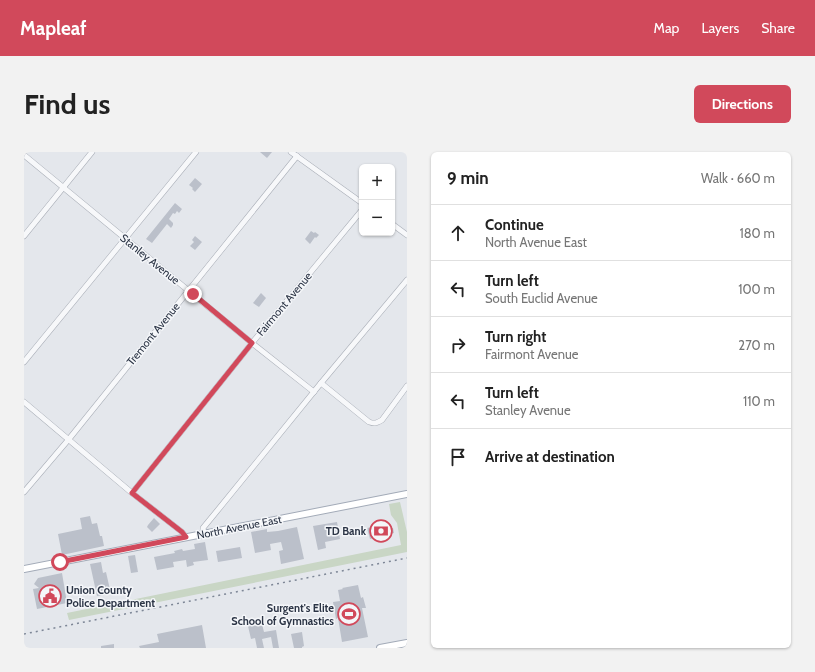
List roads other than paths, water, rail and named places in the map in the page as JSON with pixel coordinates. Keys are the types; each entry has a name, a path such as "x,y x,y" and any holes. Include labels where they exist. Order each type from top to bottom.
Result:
{"main road":[{"name":"North Avenue East","path":"24,570 407,494"},
{"path":"380,648 407,643"}],"street":[{"path":"24,236 92,152"},
{"path":"24,362 196,152"},
{"path":"291,152 359,200"},
{"name":"Stanley Avenue","path":"24,155 252,343 314,392"},
{"name":"Tremont Avenue","path":"24,492 297,156"},
{"name":"Fairmont Avenue","path":"132,493 252,343 359,214"},
{"path":"395,226 407,234"},
{"path":"204,534 203,528 407,280"},
{"path":"321,383 369,422 374,424 382,420 407,386"},
{"path":"24,402 132,493 182,532 186,537"}],"railway":[{"path":"24,634 407,558"}],"place":[{"name":"TD Bank","path":"381,531"},
{"name":"Union County Police Department","path":"50,596"},
{"name":"Surgent's Elite School of Gymnastics","path":"349,614"}]}
